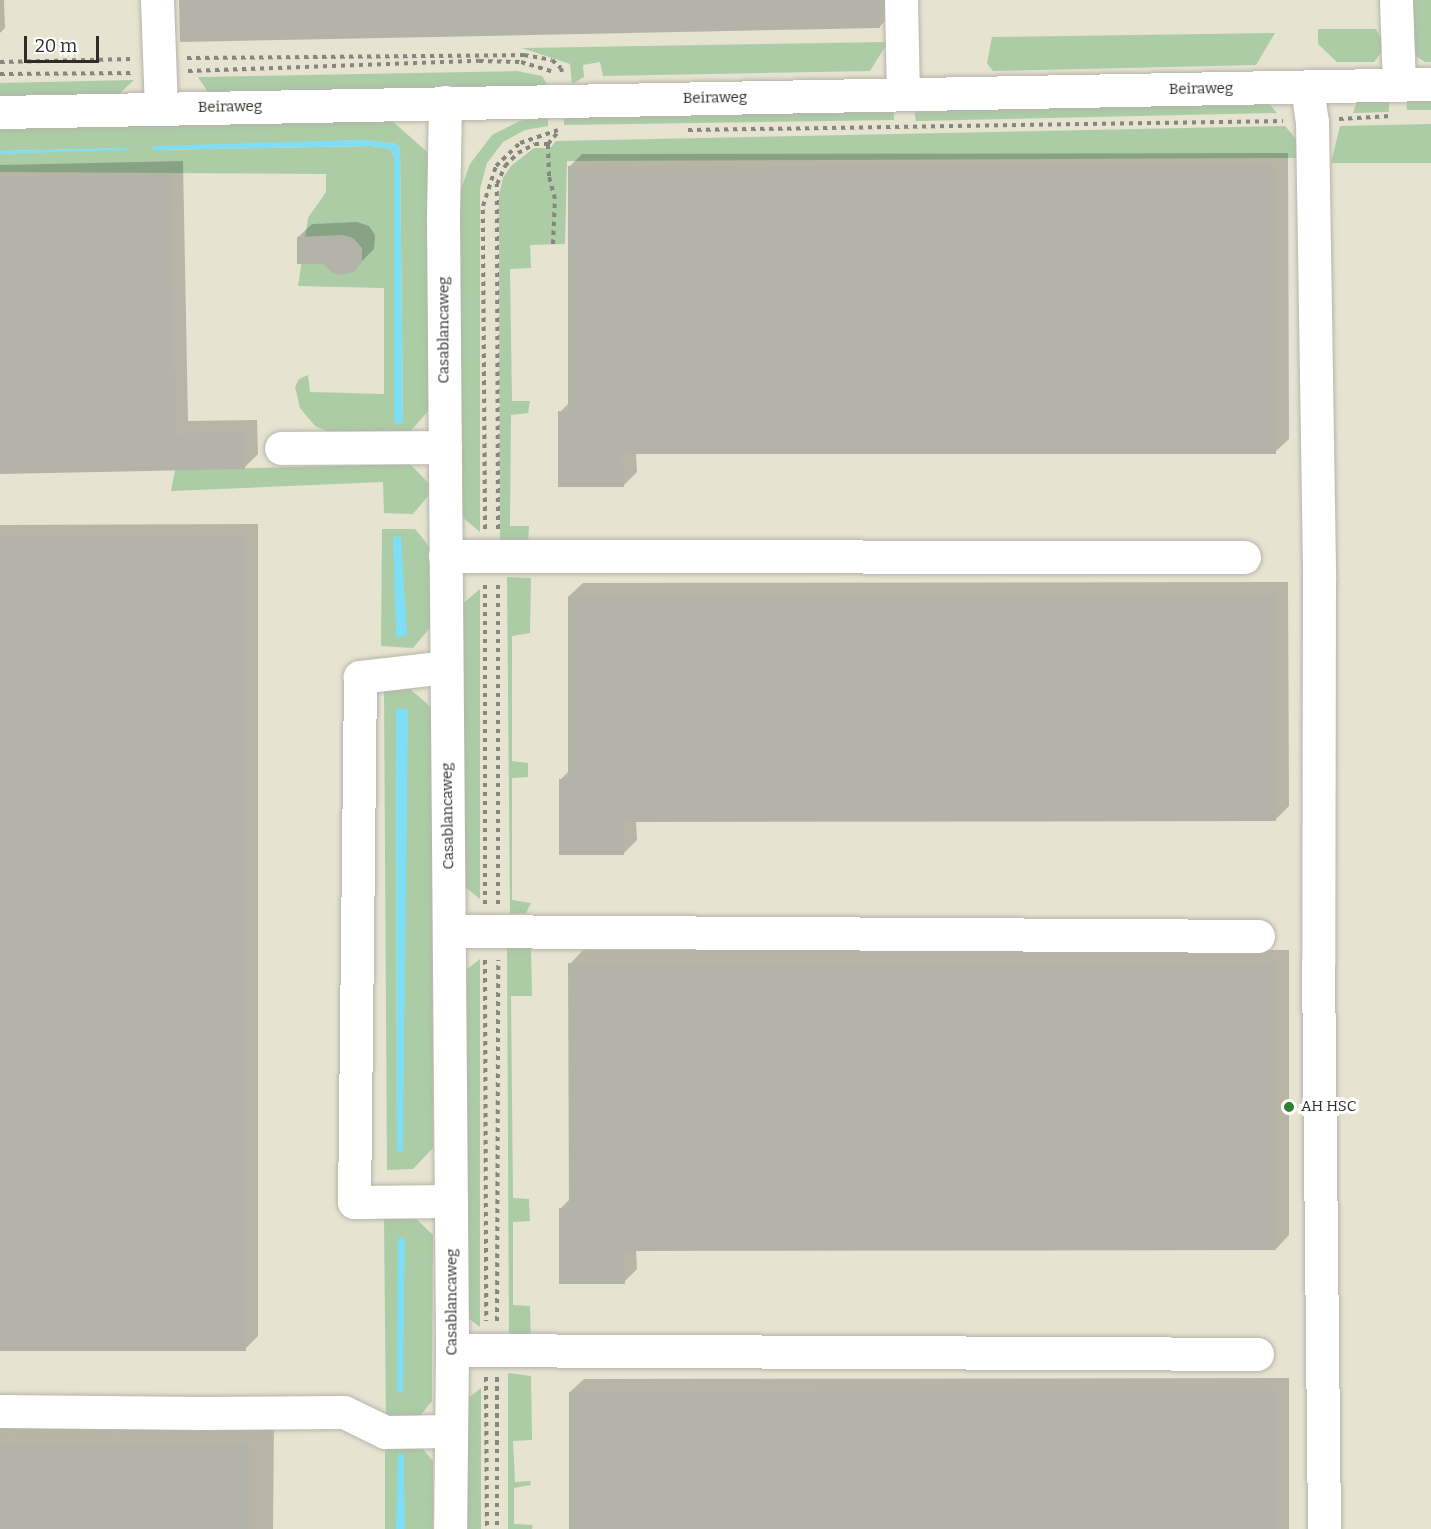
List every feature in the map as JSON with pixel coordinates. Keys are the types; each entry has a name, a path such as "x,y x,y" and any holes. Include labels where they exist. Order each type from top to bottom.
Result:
{"street":[{"path":"157,0 161,108"},
{"path":"901,0 903,94"},
{"path":"1396,0 1400,100"},
{"name":"Beiraweg","path":"0,112 1307,87 1400,100 1431,84"},
{"path":"1307,87 1312,121 1318,578 1318,964 1324,1529"},
{"name":"Casablancaweg","path":"445,102 445,556 452,1350 449,1431 450,1529"},
{"path":"281,448 445,447"},
{"path":"445,556 1244,557"},
{"path":"446,667 360,677 354,1202 451,1201"},
{"path":"449,931 1258,936"},
{"path":"452,1350 1257,1354"},
{"path":"0,1411 344,1412 385,1432 449,1431"}],"path":[{"path":"0,62 159,58 524,55"},
{"path":"686,130 1312,121 1400,100"},
{"path":"558,132 570,132"},
{"path":"497,1529 497,184 505,166 518,153 535,144 548,144 549,176 555,200 553,244"}],"shaded area":[{"path":"0,0 1431,0 1431,1529 0,1529"}],"green space":[{"path":"1410,0 1431,0 1431,62 1425,62 1416,56 1411,37"},
{"path":"1318,29 1376,29 1385,47 1374,62 1337,62 1318,44"},
{"path":"1275,33 1256,65 993,71 987,63 992,37"},
{"path":"888,42 870,71 603,76 600,62 583,65 584,77 572,84 570,64 522,48"},
{"path":"517,71 542,76 549,87 210,95 198,77"},
{"path":"134,80 119,94 0,98 0,83"},
{"path":"1389,96 1389,112 1353,113 1358,98"},
{"path":"1406,96 1431,96 1431,110 1407,110"},
{"path":"1264,98 1277,113 916,121 914,109"},
{"path":"893,105 894,120 564,125 564,112"},
{"path":"548,114 548,126 525,130 503,142 487,163 480,189 480,532 461,516 460,192 470,164 492,135 520,121"},
{"path":"390,119 426,151 430,161 430,409 408,434 329,432 315,426 300,408 295,387 299,379 308,375 310,392 384,394 384,288 298,286 308,218 326,192 326,174 0,172 0,154 129,148 0,151 0,124","holes":["363,140 396,144 400,148 403,421 399,424 394,422 394,157 391,149 371,146 154,150 153,147"]},
{"path":"1431,124 1431,163 1331,163 1340,126"},
{"path":"1285,126 1296,139 1297,158 567,161 565,244 530,245 531,268 510,269 512,401 530,401 528,413 511,415 510,526 529,526 528,544 500,545 499,195 503,178 511,166 534,148 550,148 556,141"},
{"path":"410,464 434,489 413,514 384,513 383,482 171,491 175,470"},
{"path":"382,529 415,529 433,551 433,624 413,648 381,646"},
{"path":"507,577 531,578 530,633 512,636 512,761 528,763 528,777 512,778 512,900 531,903 526,913 510,914"},
{"path":"480,589 480,899 460,883 460,606"},
{"path":"410,689 432,708 433,1148 413,1169 387,1170 384,691","holes":["408,709 397,1151 396,710"]},
{"path":"507,946 531,946 532,996 511,996 513,1198 529,1199 530,1221 513,1222 513,1305 530,1306 531,1342 509,1343"},
{"path":"480,959 480,1327 463,1314 461,974"},
{"path":"408,1211 433,1235 432,1401 413,1425 386,1424 384,1216"},
{"path":"508,1373 531,1376 532,1440 513,1441 515,1482 530,1481 531,1485 514,1488 514,1524 533,1525 532,1529 508,1529"},
{"path":"481,1388 481,1529 462,1529 462,1403"},
{"path":"414,1439 433,1461 433,1529 385,1529 385,1440"}],"water":[{"path":"363,140 396,144 400,148 403,422 399,424 394,422 394,157 391,149 371,146 154,150 153,146"},
{"path":"129,148 128,150 0,154 0,151"},
{"path":"401,536 407,635 396,638 393,537"},
{"path":"396,709 408,709 403,1151 397,1152"},
{"path":"398,1238 405,1239 403,1393 397,1391"},
{"path":"398,1453 404,1455 405,1529 396,1529"}],"building":[{"path":"179,0 880,0 880,28 180,42"},
{"path":"568,166 1275,166 1276,454 622,454 624,487 558,487 558,411 568,412"},
{"path":"170,174 176,434 245,432 245,469 0,474 0,177"},
{"path":"343,235 353,238 362,248 362,262 354,272 340,275 333,273 323,264 297,264 297,237"},
{"path":"0,537 245,537 246,1351 0,1351"},
{"path":"1276,595 1276,821 623,822 624,855 559,855 559,779 568,779 568,596"},
{"path":"568,963 1276,963 1276,1250 623,1251 625,1284 559,1284 559,1208 569,1208"},
{"path":"1277,1391 1277,1529 569,1529 569,1392"},
{"path":"249,1442 249,1529 0,1529 0,1443"}],"place":[{"name":"AH HSC","path":"1289,1107"}]}
